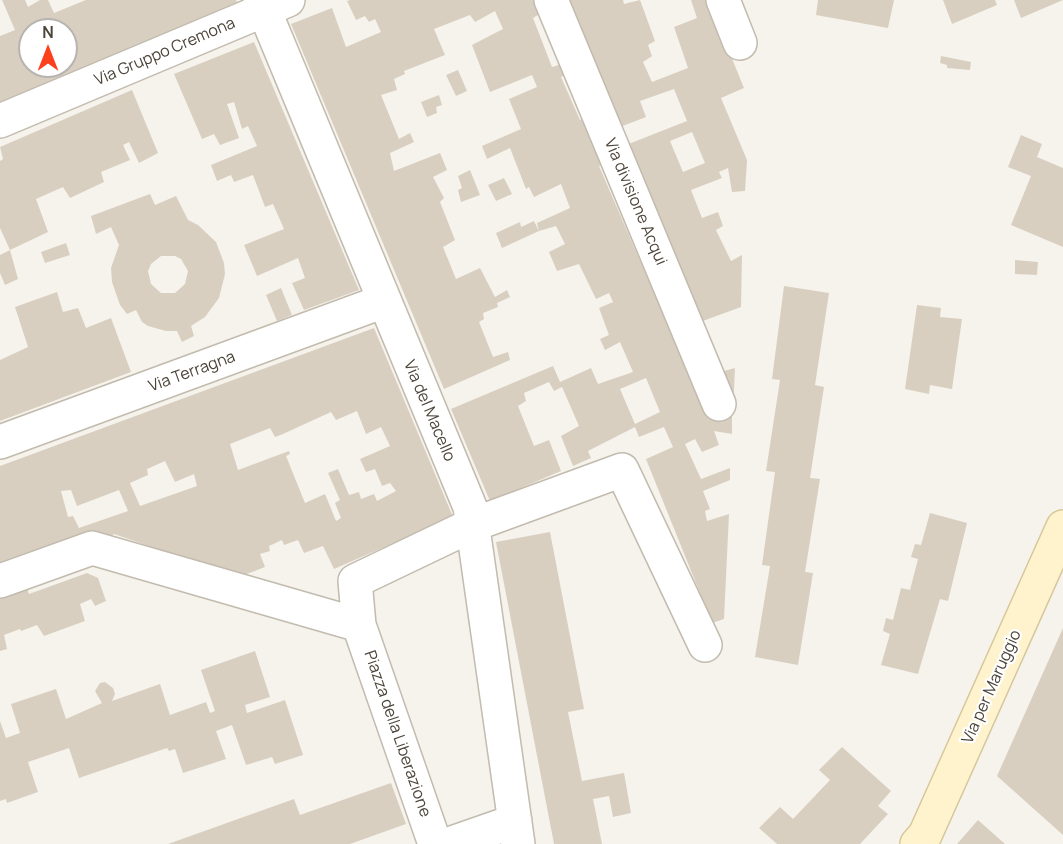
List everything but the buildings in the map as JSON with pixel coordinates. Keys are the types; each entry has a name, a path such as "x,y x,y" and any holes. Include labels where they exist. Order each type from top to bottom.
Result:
{"street":[{"name":"Via divisione Acqui","path":"551,0 718,404"},
{"path":"723,0 740,43"},
{"name":"Via Gruppo Cremona","path":"0,121 270,3"},
{"name":"Via del Macello","path":"270,3 384,302 470,507 516,832"},
{"name":"Via Terragna","path":"0,442 384,302"},
{"path":"472,525 622,470 705,645"},
{"name":"Piazza della Liberazione","path":"435,844 359,625 354,581 472,525"},
{"name":"Via per Maruggio","path":"917,844 925,835 1055,570 1063,527"},
{"path":"0,581 92,548 359,625"},
{"path":"449,844 516,832"}]}
